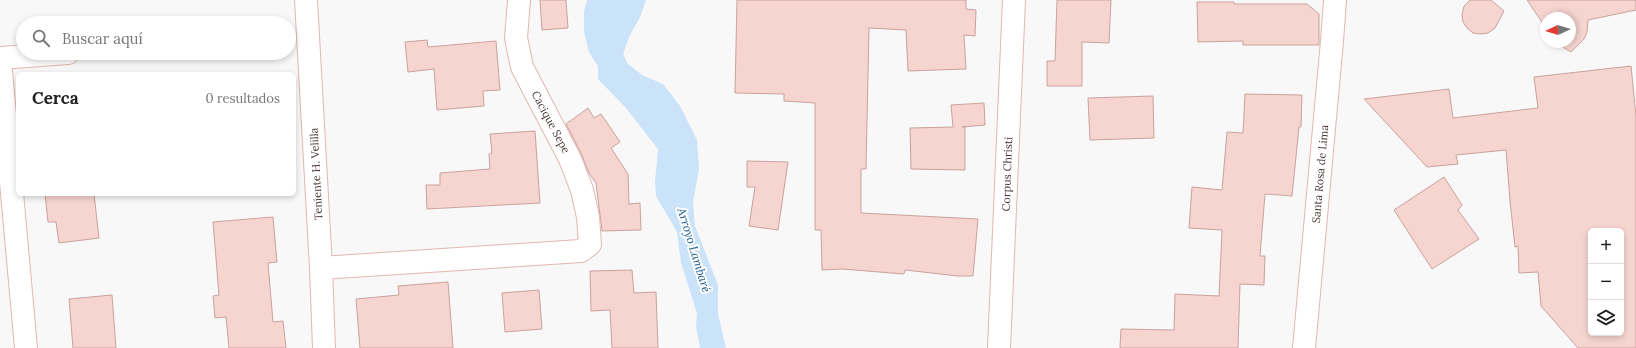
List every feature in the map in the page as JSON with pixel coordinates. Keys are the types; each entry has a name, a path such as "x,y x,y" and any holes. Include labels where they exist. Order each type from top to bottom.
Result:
{"street":[{"name":"Teniente H. Velilla","path":"306,0 298,36 321,268 324,348"},
{"name":"Cacique Sepe","path":"321,268 580,252 590,244 588,217 582,190 570,159 522,67 516,38 519,0"},
{"name":"Corpus Christi","path":"999,348 1014,0"},
{"name":"Santa Rosa de Lima","path":"1304,348 1335,0"},
{"path":"16,58 0,59 26,348"}],"water":[{"name":"Arroyo Lambaré","path":"587,0 646,0 623,54 628,64 642,75 663,84 680,106 697,140 699,169 693,202 695,226 718,285 718,314 726,348 700,348 696,327 697,313 681,263 677,232 656,196 655,182 658,149 626,108 598,79 598,66 589,52 584,32 584,12"}],"building":[{"path":"540,0 566,0 568,28 542,30"},
{"path":"737,0 966,0 966,9 976,10 975,36 964,35 966,69 908,71 906,30 869,28 866,169 861,169 861,213 978,219 973,276 958,276 905,270 904,274 842,269 822,270 821,230 815,230 815,103 784,101 784,94 735,93"},
{"path":"1057,0 1111,0 1109,43 1082,42 1082,86 1047,86 1047,61 1055,61"},
{"path":"1470,0 1491,0 1504,11 1495,28 1488,33 1473,33 1463,22 1462,15 1464,6"},
{"path":"1527,0 1636,0 1636,10 1588,20 1587,32 1584,39 1576,47 1576,12 1540,12 1540,19"},
{"path":"1197,2 1234,2 1234,4 1307,4 1319,14 1319,45 1243,45 1243,41 1198,42"},
{"path":"427,40 428,47 496,41 500,90 483,91 484,106 437,110 434,69 408,72 405,42"},
{"path":"1565,48 1575,48 1571,52"},
{"path":"1631,66 1636,116 1636,348 1578,348 1541,306 1538,272 1519,273 1518,246 1515,247 1506,150 1456,155 1458,164 1427,167 1364,99 1449,89 1453,118 1538,108 1534,77"},
{"path":"1245,94 1302,95 1301,127 1299,127 1292,196 1265,194 1260,256 1265,256 1264,285 1240,284 1238,348 1120,348 1121,329 1174,330 1175,294 1219,296 1222,230 1189,228 1192,187 1222,190 1227,132 1243,133"},
{"path":"1153,96 1154,138 1090,140 1088,98"},
{"path":"984,103 985,125 962,127 965,127 965,170 911,169 910,128 953,127 951,105"},
{"path":"588,108 594,118 601,114 620,142 611,148 628,174 629,204 640,203 641,230 602,231 596,183 589,173 581,153 566,124"},
{"path":"535,131 540,203 427,209 426,185 440,185 440,173 490,169 489,154 492,153 490,134"},
{"path":"747,161 788,162 778,230 749,226 755,187 747,187"},
{"path":"1444,177 1462,205 1458,210 1479,239 1432,269 1394,210"},
{"path":"45,196 94,196 99,238 59,243 56,222 48,222"},
{"path":"273,217 277,262 268,263 273,322 283,321 286,348 229,348 226,317 215,318 213,296 219,295 213,222"},
{"path":"632,270 634,293 656,292 658,348 612,348 610,310 591,311 590,271"},
{"path":"448,282 453,348 360,348 356,299 399,295 398,286"},
{"path":"539,290 542,329 505,332 502,293"},
{"path":"112,295 116,348 73,348 69,299"}]}
